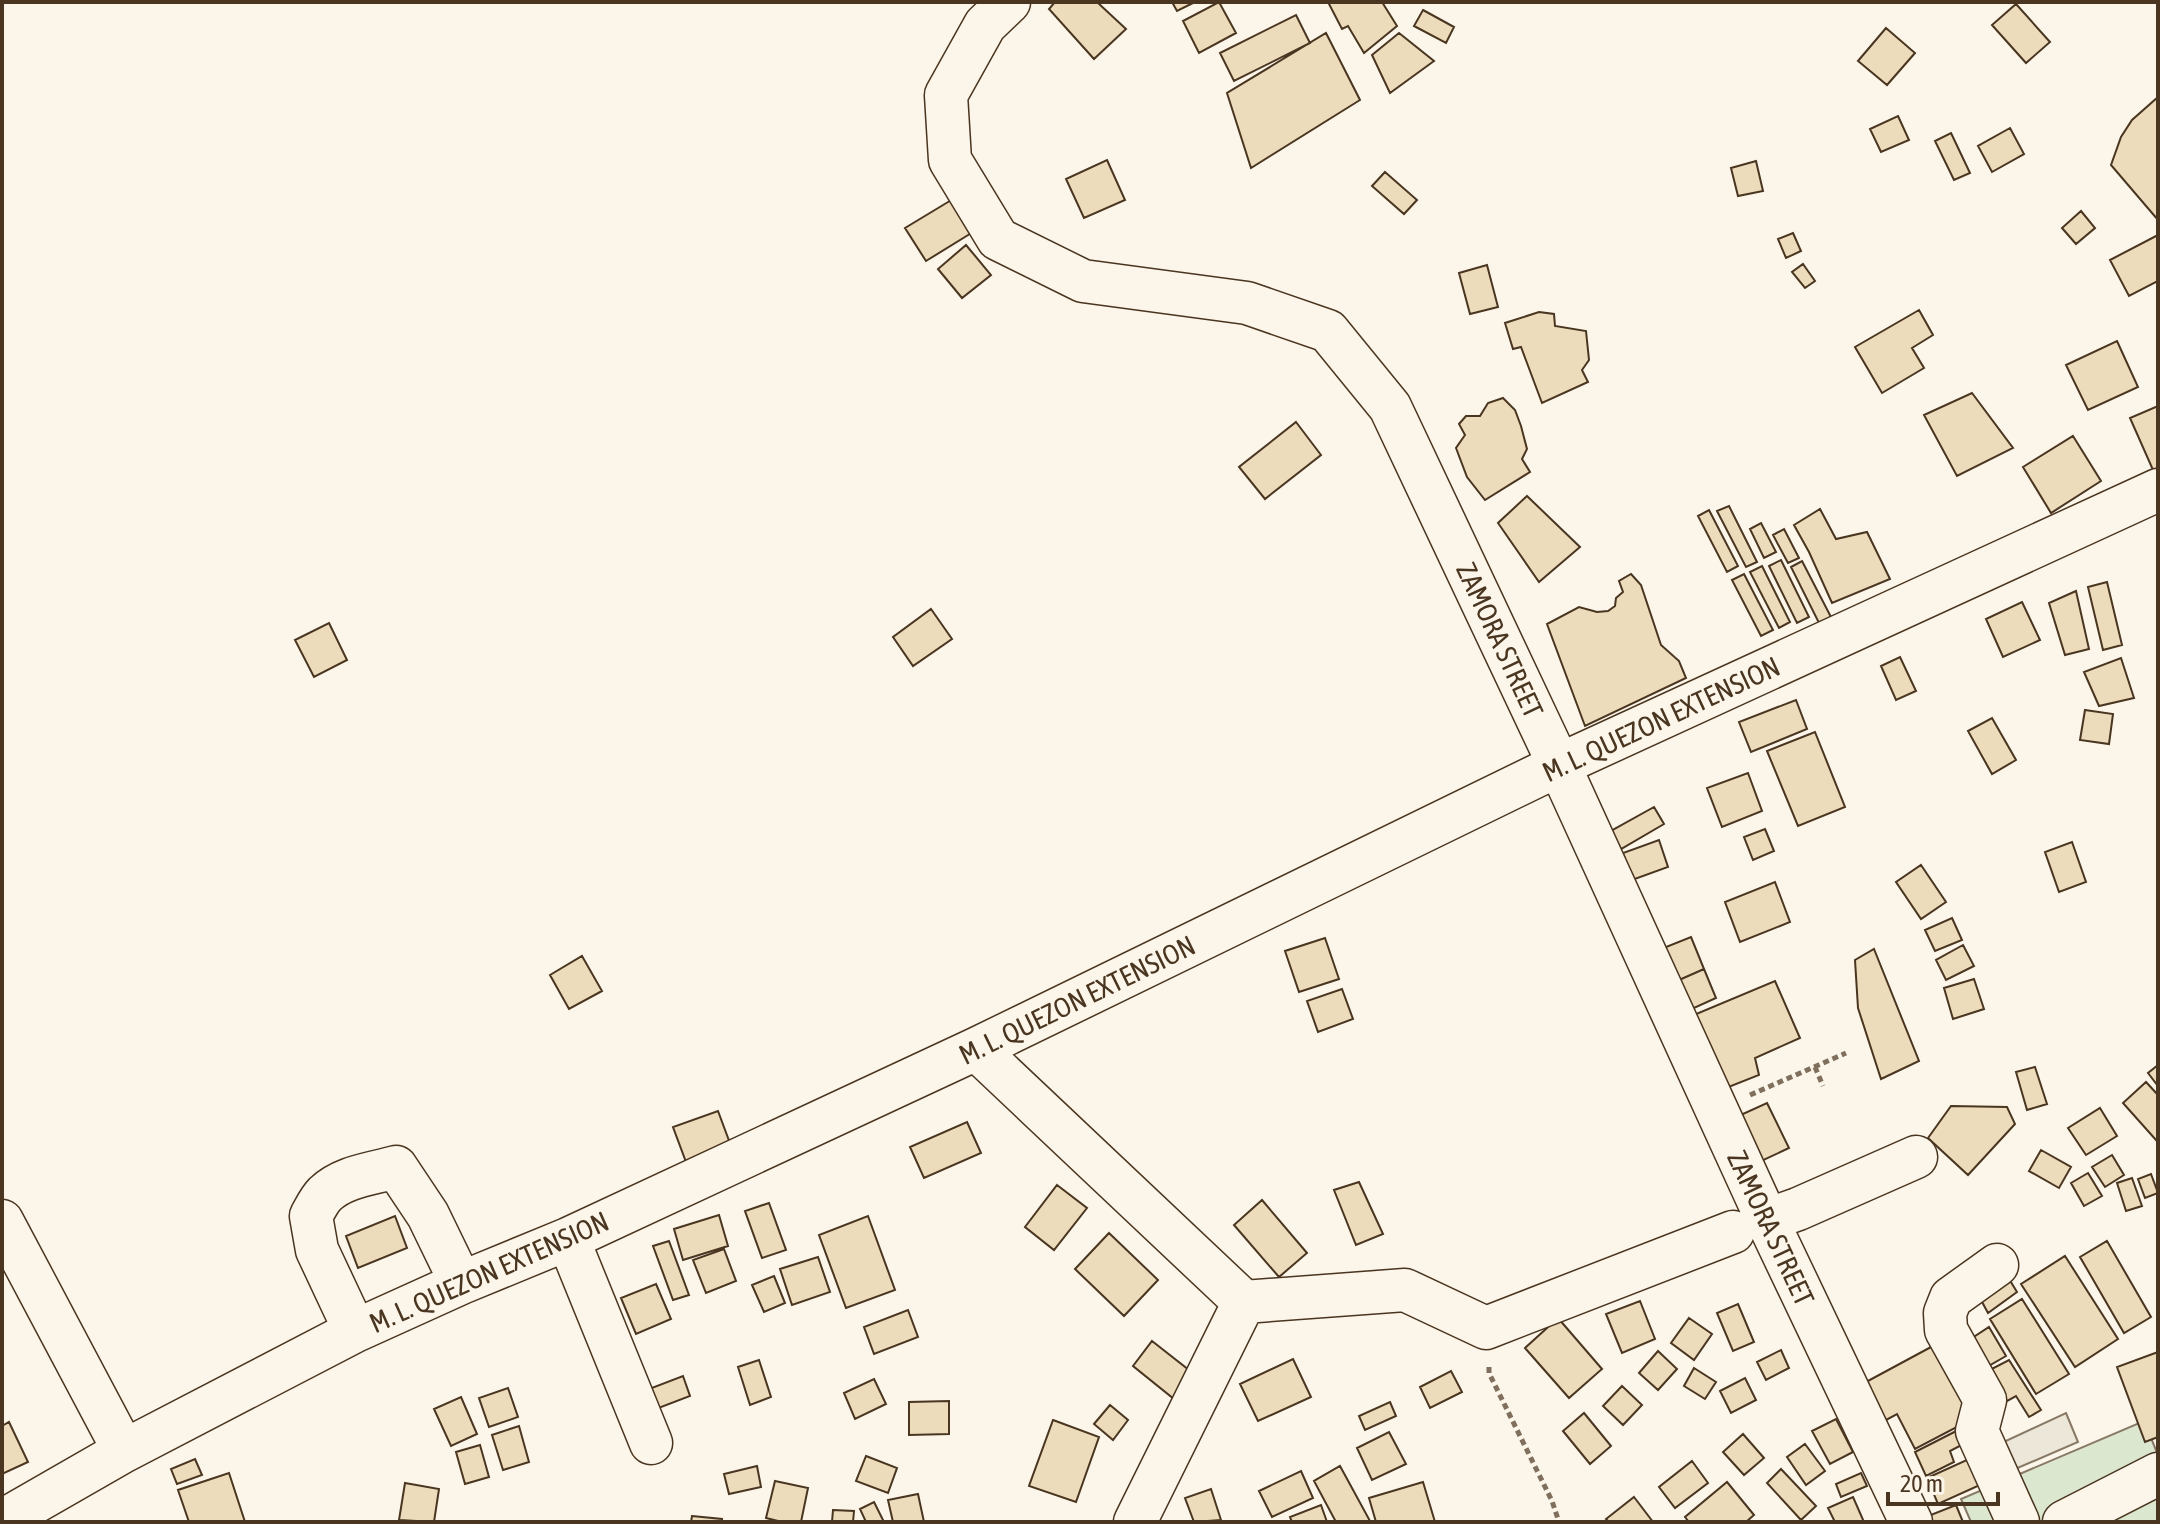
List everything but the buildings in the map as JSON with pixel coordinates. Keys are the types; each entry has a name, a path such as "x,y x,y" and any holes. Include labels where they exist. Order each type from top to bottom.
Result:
{"street":[{"name":"ZAMORA STREET","path":"1009,2 985,25 946,95 950,160 998,239 1083,281 1247,303 1328,331 1390,407 1559,765 1716,1110 1750,1226 1911,1522"},
{"name":"M. L. QUEZON EXTENSION","path":"2,1521 124,1451 355,1331 568,1239 976,1049 1559,765 2158,490"},
{"path":"976,1049 1244,1302 1405,1290 1486,1328 1798,1209 1916,1157"},
{"path":"355,1331 317,1250 311,1216 325,1195 354,1176 396,1167 428,1215 461,1283"},
{"path":"2,1221 124,1451"},
{"path":"568,1239 651,1443"},
{"path":"1997,1265 1951,1298 1945,1313 1946,1330 1985,1400 1977,1431 2018,1522"},
{"path":"1135,1522 1244,1302"},
{"path":"2064,1522 2158,1474"}],"path":[{"path":"1716,1110 1846,1053"},
{"path":"1815,1067 1823,1086"},
{"path":"1486,1328 1489,1373 1552,1501 1559,1522"}],"green space":[{"path":"2144,1421 2158,1455 2158,1522 1971,1522 1961,1499"}],"shaded area":[{"path":"2066,1413 2078,1442 2006,1473 1995,1446"}]}
